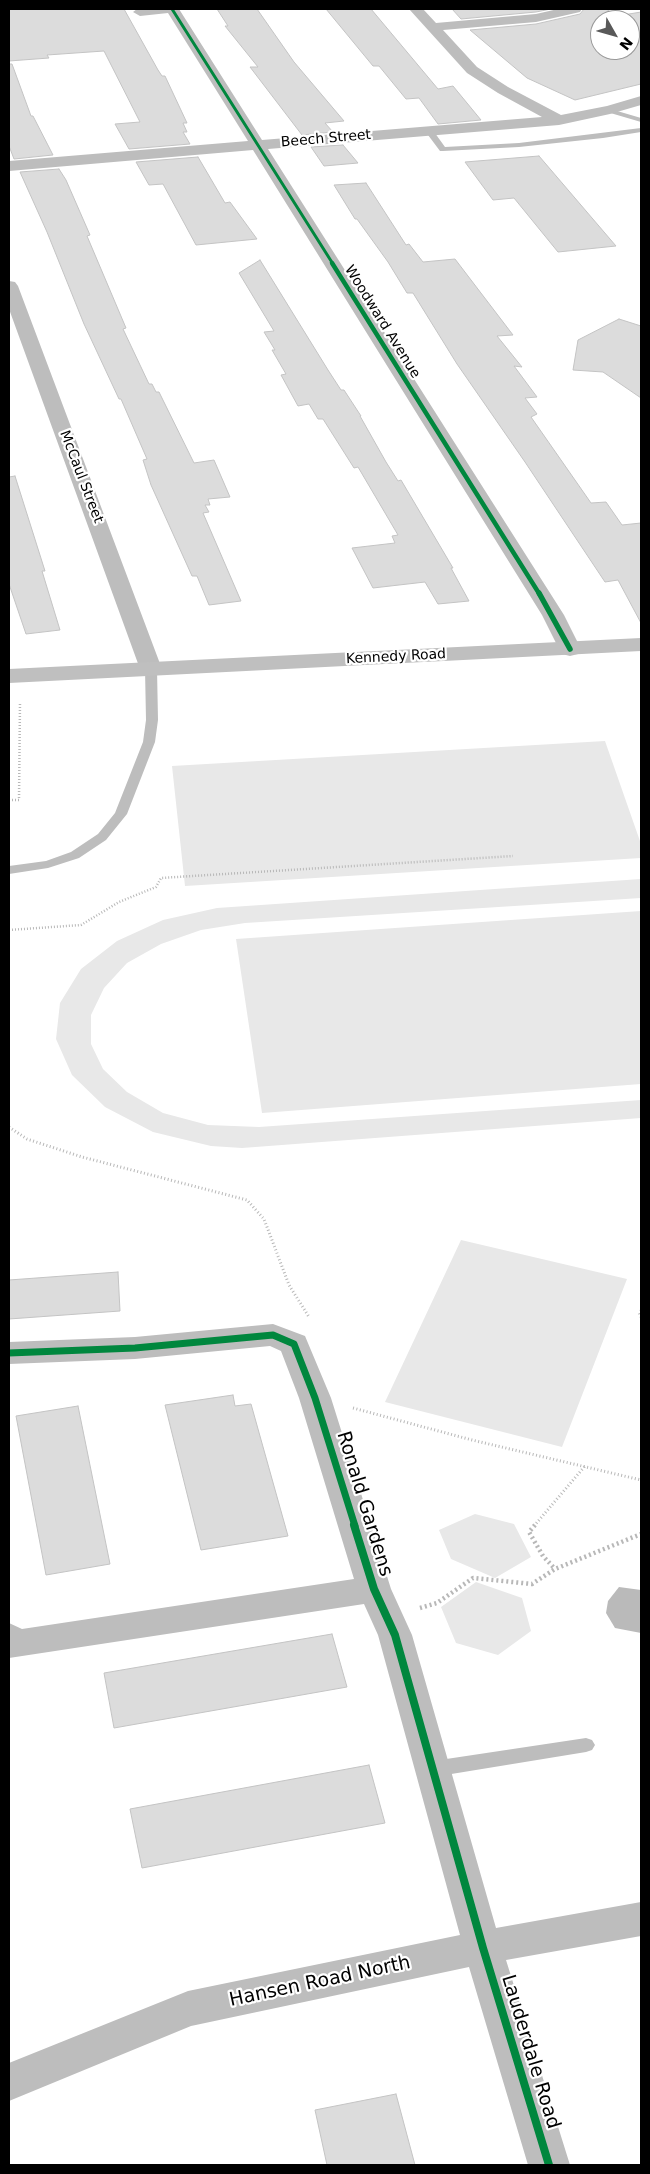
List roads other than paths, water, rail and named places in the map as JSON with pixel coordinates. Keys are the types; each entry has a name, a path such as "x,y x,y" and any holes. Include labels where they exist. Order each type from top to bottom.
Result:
{"main road":[{"name":"Kennedy Road","path":"9,676 641,644"}],"street":[{"path":"140,12 172,9"},
{"name":"Woodward Avenue","path":"172,9 552,615 570,649"},
{"path":"416,9 472,70 559,120"},
{"path":"432,27 536,18 575,9"},
{"name":"Beech Street","path":"9,166 559,120 610,110 641,100"},
{"name":"McCaul Street","path":"9,286 151,669"},
{"name":"Ronald Gardens","path":"9,1353 135,1348 273,1335 294,1344 315,1398 381,1603 418,1709 483,1948"},
{"name":"Ronald Gardens","path":"9,1637 10,1645 381,1603"},
{"name":"Hansen Road North","path":"9,2082 188,2009 483,1948 641,1919"},
{"name":"Lauderdale Road","path":"483,1948 549,2165"}],"lane":[{"path":"610,110 641,120"},
{"path":"429,131 443,149 520,145 641,130"},
{"path":"9,870 48,864 75,855 102,837 121,814 149,742 152,720 151,669"},
{"path":"434,1769 586,1745"}]}
